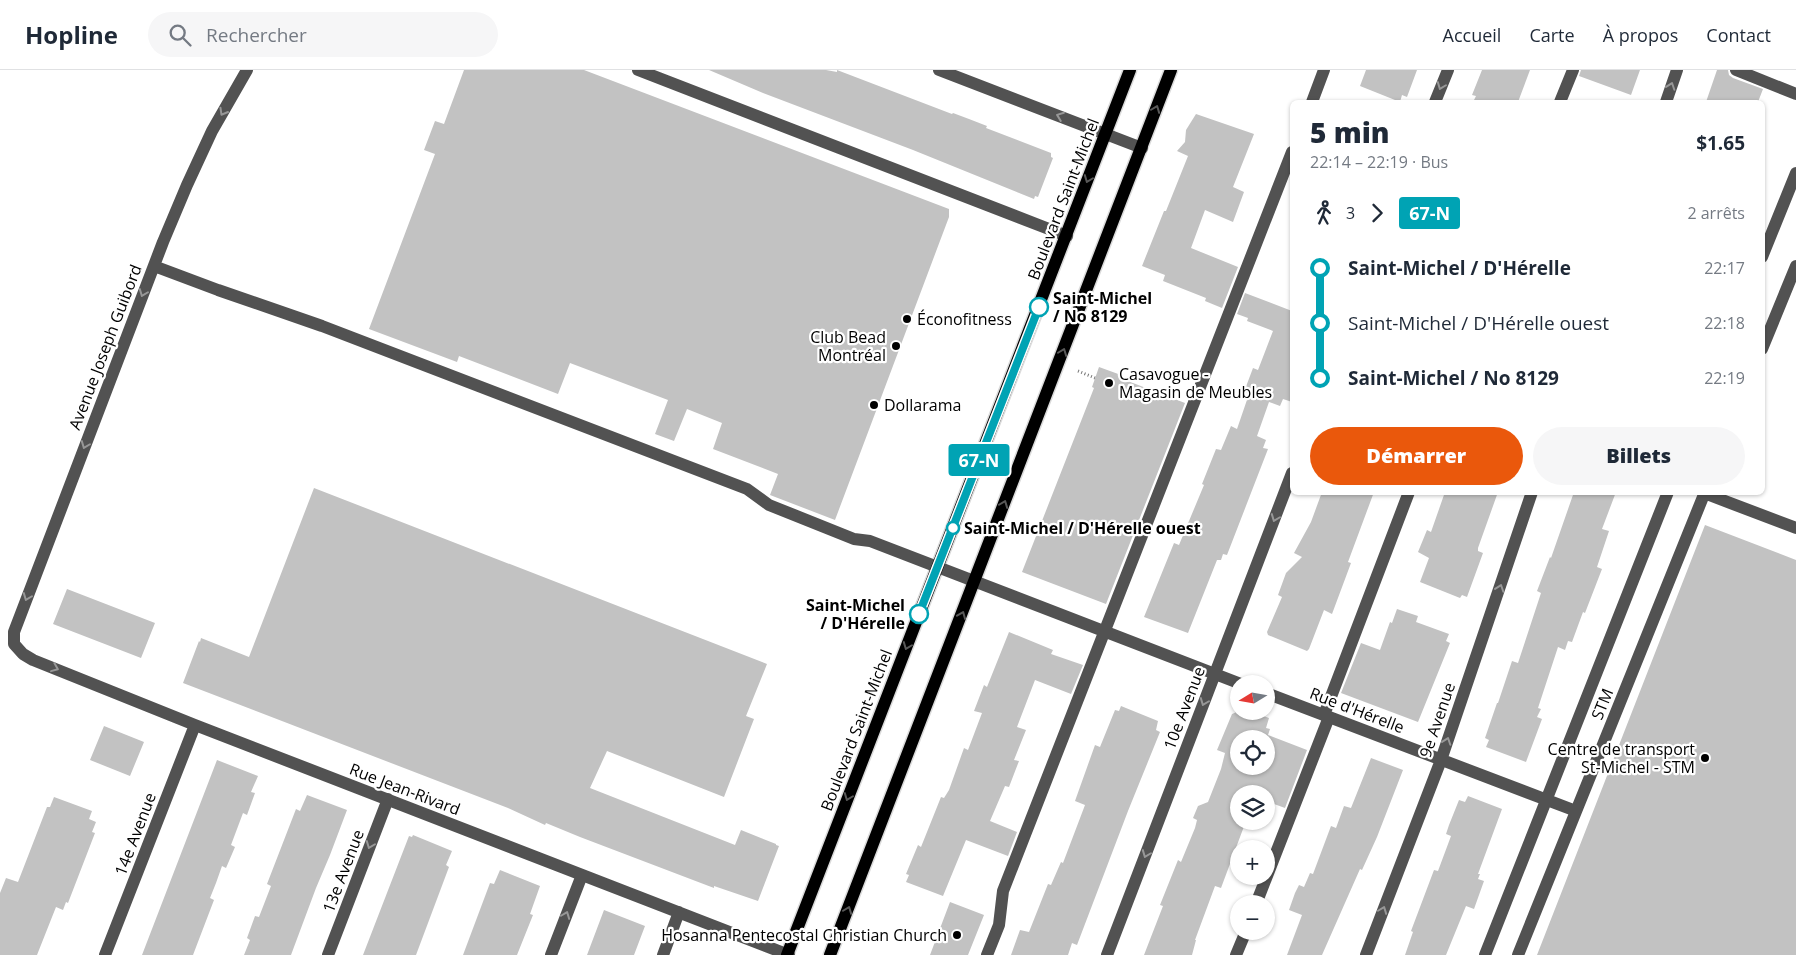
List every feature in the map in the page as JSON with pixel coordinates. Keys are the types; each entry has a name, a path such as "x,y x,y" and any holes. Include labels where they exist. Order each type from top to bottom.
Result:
{"main road":[{"name":"Boulevard Saint-Michel","path":"788,955 1130,70"},
{"path":"830,955 1171,70"}],"street":[{"name":"Avenue Joseph Guibord","path":"14,644 14,632 154,266 187,185 212,131 247,70"},
{"path":"638,70 1067,236"},
{"path":"939,70 1142,148"},
{"path":"1313,100 1324,70"},
{"path":"1436,100 1448,70"},
{"path":"1561,100 1573,70"},
{"path":"1667,100 1677,70"},
{"path":"1736,70 1796,94"},
{"path":"987,955 998,925 1004,891 1290,157"},
{"path":"1765,250 1796,173"},
{"path":"154,266 322,326 740,486 769,505 854,539 870,541 1230,680"},
{"path":"1765,342 1796,266"},
{"name":"10e Avenue","path":"1107,955 1290,477"},
{"path":"1259,895 1408,495"},
{"name":"9e Avenue","path":"1366,955 1441,760 1531,495"},
{"path":"1485,955 1667,495"},
{"name":"STM","path":"1518,955 1703,495"},
{"name":"STM","path":"1709,495 1796,528"},
{"name":"Rue Jean-Rivard","path":"14,644 22,654 33,660 195,726 788,955"},
{"name":"Rue d'Hérelle","path":"1275,696 1576,811"},
{"name":"14e Avenue","path":"105,955 195,726"},
{"name":"13e Avenue","path":"328,955 388,799"},
{"path":"551,955 582,875"},
{"path":"663,955 679,912"},
{"path":"1236,955 1242,940"}],"path":[{"path":"1078,371 1095,378"}],"building":[{"path":"464,70 584,70 949,209 949,217 835,520 770,495 778,474 713,449 722,423 687,409 674,441 655,434 668,400 570,363 558,394 459,356 457,362 369,329 435,154 424,150 435,121 444,124"},
{"path":"709,70 826,70 837,72 837,70 987,126 986,128 1051,153 1053,158 1038,197 1035,196 1034,199"},
{"path":"1366,70 1417,70 1407,97 1402,95 1401,100 1395,100 1360,86"},
{"path":"1482,70 1530,70 1519,100 1474,100 1476,96 1472,95"},
{"path":"1581,70 1640,70 1631,95 1579,76"},
{"path":"1717,70 1728,70 1729,75 1733,78 1763,89 1759,100 1707,100"},
{"path":"1196,114 1254,134 1233,187 1244,192 1233,222 1205,210 1191,248 1238,267 1222,308 1205,301 1206,298 1163,281 1165,275 1142,266 1188,156 1177,151 1185,142 1186,130"},
{"path":"1245,293 1290,310 1290,401 1283,399 1280,406 1269,402 1257,436 1266,440 1263,448 1268,449 1227,555 1223,554 1221,560 1217,560 1188,633 1144,617 1174,543 1179,545 1204,485 1202,484 1216,449 1221,450 1231,426 1237,429 1249,394 1244,392 1253,368 1258,370 1273,331 1247,321 1248,318 1237,314"},
{"path":"1099,367 1121,375 1120,378 1185,403 1106,604 1022,572 1094,388 1092,387"},
{"path":"314,488 767,664 746,716 754,719 724,797 607,751 590,788 735,845 741,830 779,846 758,901 714,886 714,888 546,823 545,825 508,808 183,683 201,638 249,657"},
{"path":"1321,495 1373,495 1348,562 1351,563 1332,614 1324,610 1307,651 1268,635 1267,632 1282,597 1278,595 1286,573 1302,557 1294,553 1311,522"},
{"path":"1444,495 1497,495 1478,548 1478,551 1483,553 1467,597 1462,595 1460,598 1420,582 1429,558 1418,552 1427,530 1431,532"},
{"path":"1573,495 1615,495 1602,529 1609,531 1597,567 1602,569 1572,642 1568,641 1565,650 1558,647 1538,708 1541,709 1537,717 1542,719 1526,762 1486,747 1489,740 1485,738 1512,661 1518,663 1541,593 1537,591 1551,558"},
{"name":"Centre de transport St-Michel - STM","path":"1705,525 1796,560 1796,955 1537,955"},
{"path":"67,589 155,623 141,658 53,624"},
{"path":"1397,609 1418,616 1416,622 1449,634 1446,641 1450,643 1418,722 1341,693 1361,643 1380,650"},
{"path":"1009,632 1053,650 1051,654 1083,665 1071,694 1035,680 1017,727 1026,730 1014,760 1019,761 1009,787 1005,786 990,821 1017,832 1008,856 966,840 943,896 906,882 909,875 906,874 918,845 921,847 941,797 944,798 949,790 964,748 968,750 982,713 974,711 984,685 987,687"},
{"path":"1121,706 1158,721 1156,730 1160,732 1077,945 1072,943 1068,955 1011,955 1020,930 1029,932 1048,884 1051,885 1061,862 1063,863 1085,805 1075,801 1095,745 1100,747 1115,710 1119,711"},
{"path":"1230,719 1268,720 1266,728 1270,729 1230,730 1230,775 1275,775 1275,738 1307,750 1285,808 1275,804 1275,785 1230,785 1230,830 1243,830 1239,840 1230,840 1230,864 1221,888 1215,886 1195,940 1192,955 1144,955 1163,906 1160,905 1178,860 1181,862 1195,828 1197,820 1193,818 1198,806 1208,802 1221,769 1225,753 1217,750"},
{"path":"104,726 144,742 130,776 90,760"},
{"path":"1371,758 1403,770 1377,837 1362,870 1360,869 1322,955 1287,955 1302,915 1289,910 1295,893 1299,885 1304,887 1310,873 1313,874 1331,826 1336,828 1344,806 1351,808"},
{"path":"217,760 258,776 251,792 255,793 247,815 243,813 231,845 235,847 226,868 222,866 210,898 214,900 193,955 142,955"},
{"path":"307,795 347,810 291,955 244,955 250,940 247,938 255,916 259,917 271,886 267,884 296,809 300,811"},
{"path":"1468,796 1502,809 1478,874 1480,874 1478,879 1484,881 1474,909 1466,906 1446,955 1405,955 1413,932 1411,931 1434,870 1438,871 1451,836 1446,834 1449,825 1459,800 1465,802"},
{"path":"54,797 92,811 89,819 96,822 92,832 95,833 68,903 66,902 63,910 56,907 37,955 0,955 0,893 6,878 18,882 47,807 50,807"},
{"path":"413,835 452,851 446,865 449,867 416,955 363,955 409,836 412,837"},
{"path":"500,870 540,886 530,914 533,915 517,955 463,955 490,883 494,884"},
{"name":"Hosanna Pentecostal Christian Church","path":"950,902 984,915 968,955 930,955"},
{"path":"604,910 645,926 634,955 587,955"}],"bus line":[{"name":"67-N","path":"919,614 1039,307"}],"place":[{"name":"Saint-Michel / No 8129","path":"1039,307"},
{"name":"Éconofitness","path":"907,319"},
{"name":"Club Bead Montréal","path":"896,346"},
{"name":"Casavogue - Magasin de Meubles","path":"1109,383"},
{"name":"Dollarama","path":"874,405"},
{"name":"Saint-Michel / D'Hérelle ouest","path":"953,528"},
{"name":"Saint-Michel / D'Hérelle","path":"919,614"},
{"name":"Centre de transport St-Michel - STM","path":"1705,758"},
{"name":"Hosanna Pentecostal Christian Church","path":"957,935"}]}
